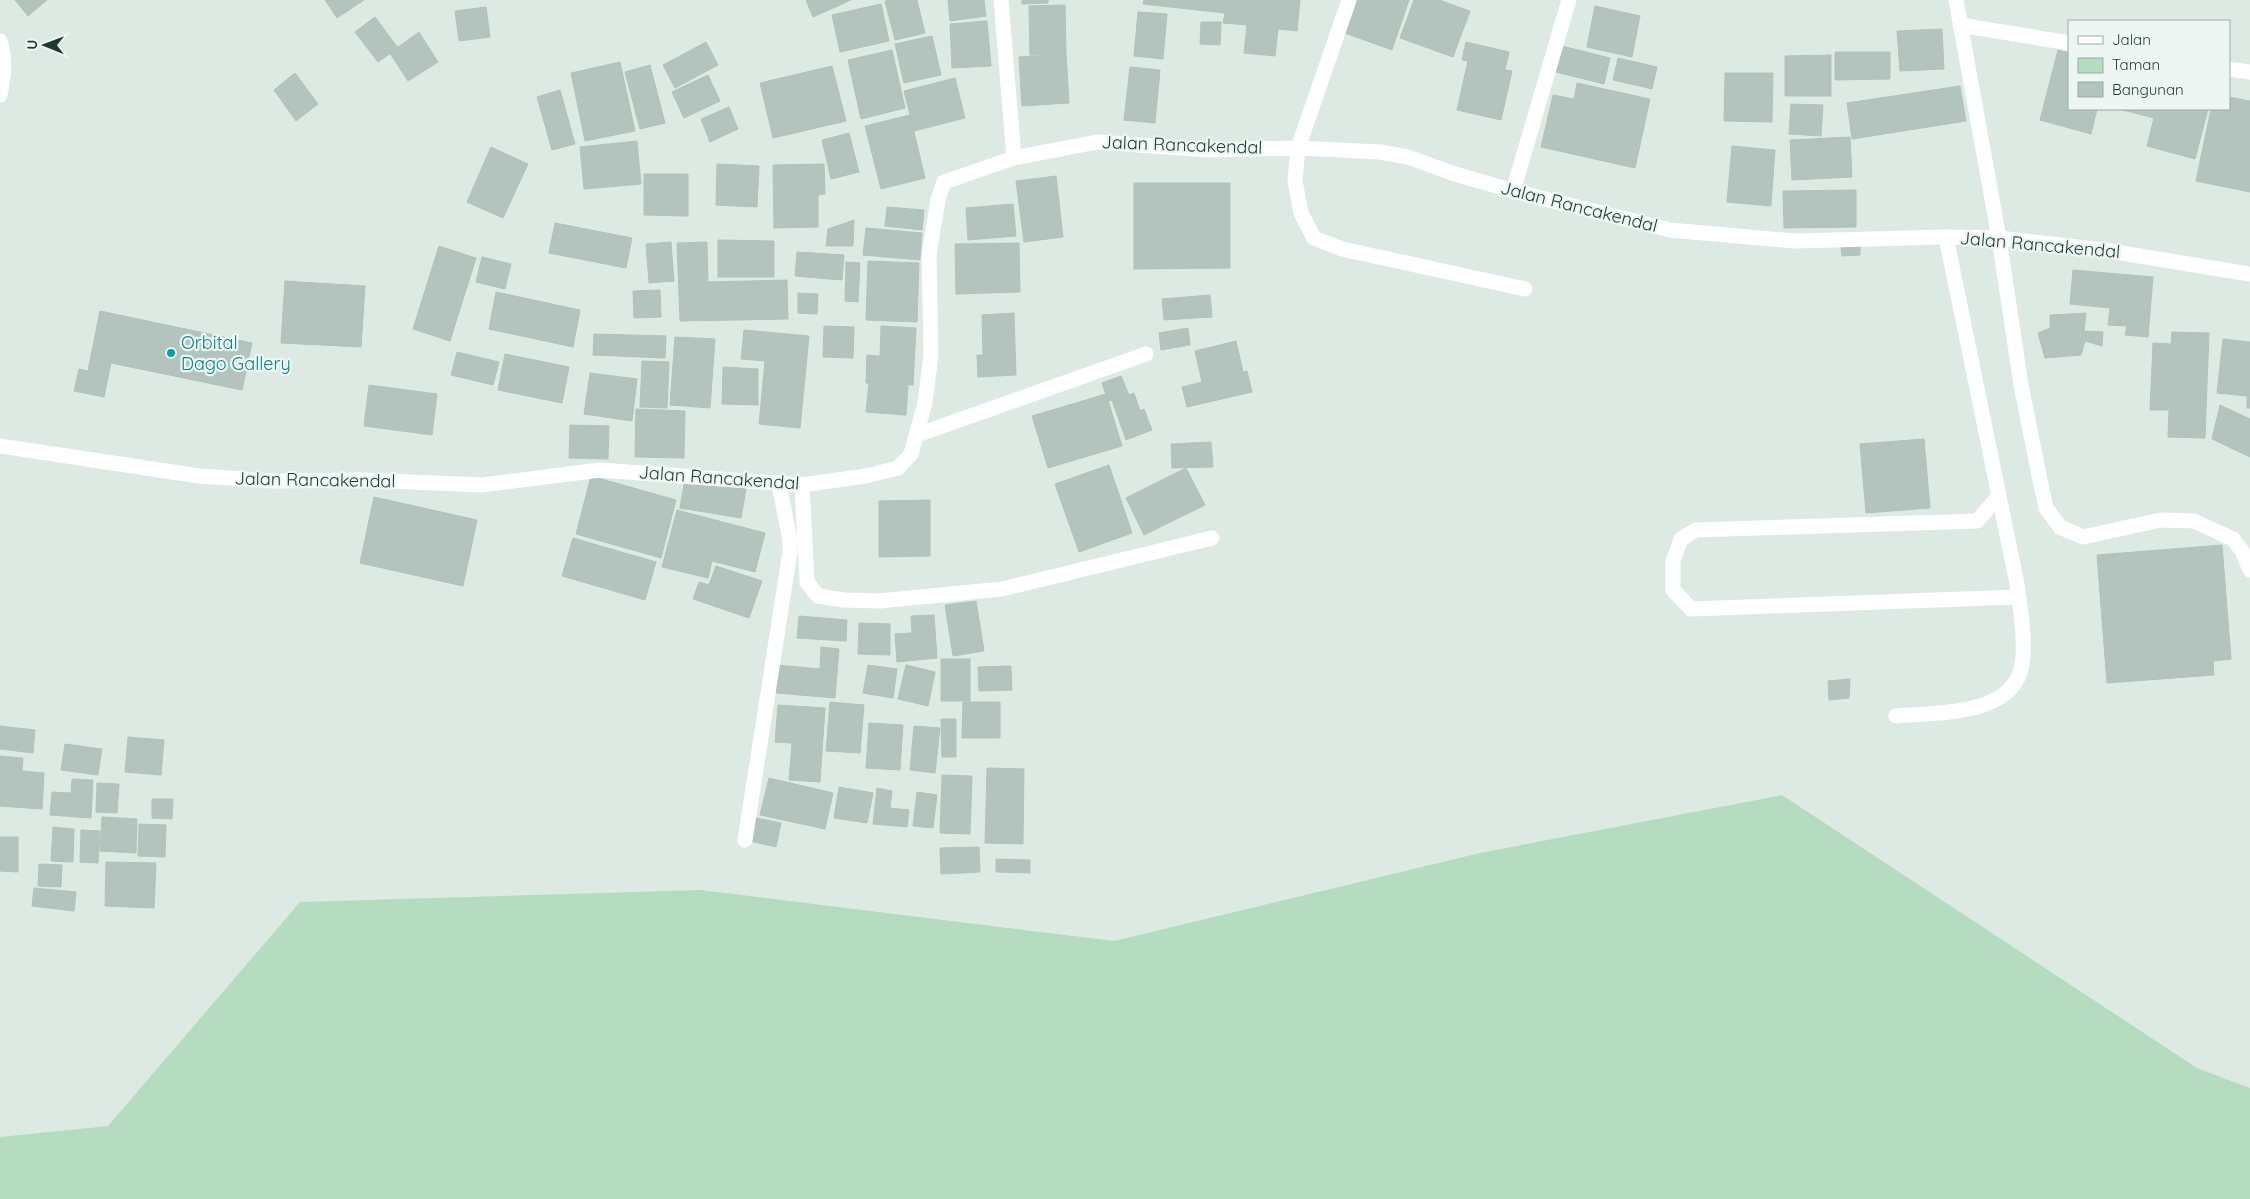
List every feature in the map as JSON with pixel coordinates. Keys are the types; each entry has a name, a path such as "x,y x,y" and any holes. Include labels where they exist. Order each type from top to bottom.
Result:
{"street":[{"path":"1002,0 1014,158"},
{"path":"1349,0 1298,148 1296,182 1301,213 1314,238 1342,249 1525,289"},
{"path":"1513,191 1569,0"},
{"path":"1956,0 1999,238 2021,385 2046,508 2060,527 2083,536 2161,520 2194,521 2233,538 2242,551 2250,570"},
{"path":"1960,25 2068,43"},
{"path":"0,40 5,55 0,95"},
{"path":"2230,69 2250,72"},
{"name":"Jalan Rancakendal","path":"0,446 199,476 273,481 364,480 482,485 600,470 779,485 802,485 866,476 898,468 911,454 925,403 931,355 929,255 938,200 944,182 1014,158 1097,142 1210,150 1298,148 1380,152 1408,157 1452,173 1513,191 1670,230 1728,237 1795,241 1946,237 1999,238 2113,251 2250,274"},
{"path":"1896,716 1978,708 2008,690 2022,665 2018,597 1946,237"},
{"path":"917,435 1146,354"},
{"path":"745,840 790,552 790,540 779,485"},
{"path":"802,485 808,582 818,596 844,600 880,601 1002,589 1212,538"},
{"path":"1998,497 1977,520 1696,530 1681,539 1673,560 1673,590 1691,608 2018,597"}],"green space":[{"path":"1782,795 2197,1068 2250,1088 2250,1199 0,1199 0,1137 108,1126 300,902 701,890 1114,941 1480,853"}],"building":[{"path":"15,0 47,0 28,16"},
{"path":"325,0 364,0 337,18"},
{"path":"806,0 851,0 813,17"},
{"path":"917,0 925,33 895,40 885,1"},
{"path":"948,0 984,0 986,16 950,21"},
{"path":"1022,0 1048,0 1048,3 1022,4"},
{"path":"1144,0 1300,0 1297,31 1278,29 1275,56 1244,53 1247,25 1223,23 1225,13 1143,4"},
{"path":"1357,0 1409,0 1392,50 1345,33"},
{"path":"1414,0 1439,0 1470,11 1453,57 1400,38"},
{"path":"881,4 889,41 840,52 832,15"},
{"path":"1065,5 1066,54 1030,55 1029,6"},
{"path":"1595,6 1640,16 1632,57 1587,47"},
{"path":"486,7 490,37 459,41 455,11"},
{"path":"1138,12 1167,14 1163,59 1134,56"},
{"path":"375,17 398,48 378,62 355,32"},
{"path":"987,21 991,66 952,68 950,24"},
{"path":"1201,22 1221,22 1220,45 1200,44"},
{"path":"1942,29 1944,69 1900,71 1897,31"},
{"path":"419,32 438,62 408,81 390,53"},
{"path":"932,36 941,75 904,83 895,44"},
{"path":"706,42 718,65 675,88 663,65"},
{"path":"1466,42 1509,52 1505,70 1512,71 1501,120 1457,110 1468,61 1462,60"},
{"path":"1558,45 1610,58 1604,84 1552,71"},
{"path":"892,50 905,108 861,119 848,60"},
{"path":"2058,50 2068,53 2068,110 2097,110 2091,134 2040,120"},
{"path":"1835,52 1890,52 1890,79 1835,80"},
{"path":"1066,54 1069,103 1022,106 1019,57"},
{"path":"1831,55 1831,96 1785,96 1785,56"},
{"path":"1618,58 1657,67 1652,89 1613,80"},
{"path":"620,62 635,131 585,141 571,73"},
{"path":"650,65 665,123 640,129 625,72"},
{"path":"832,66 846,121 773,138 760,83"},
{"path":"1130,67 1160,70 1155,123 1124,120"},
{"path":"295,73 318,104 296,121 274,90"},
{"path":"1725,73 1773,73 1772,122 1724,121"},
{"path":"708,75 720,101 684,118 672,92"},
{"path":"955,78 965,118 914,131 904,91"},
{"path":"1577,83 1650,99 1635,168 1541,147 1553,95 1574,99"},
{"path":"1960,86 1966,121 1852,139 1847,103"},
{"path":"560,90 575,144 552,150 537,97"},
{"path":"2230,97 2250,101 2250,192 2196,181 2211,110 2230,110"},
{"path":"1791,104 1823,105 1821,136 1789,134"},
{"path":"729,107 738,129 710,142 701,119"},
{"path":"2123,110 2208,110 2195,159 2147,146 2154,118"},
{"path":"910,115 925,178 881,189 865,126"},
{"path":"849,133 859,172 831,179 822,140"},
{"path":"1850,137 1852,177 1792,180 1790,140"},
{"path":"637,141 641,184 584,189 580,147"},
{"path":"1732,146 1775,150 1771,206 1727,202"},
{"path":"491,147 528,164 503,218 467,202"},
{"path":"717,164 759,166 757,207 716,205"},
{"path":"824,164 825,194 818,195 818,227 774,228 773,165"},
{"path":"644,174 688,174 688,216 644,215"},
{"path":"1056,176 1063,237 1024,242 1016,181"},
{"path":"1134,183 1230,183 1230,268 1134,269"},
{"path":"1856,190 1856,227 1784,228 1783,191"},
{"path":"1013,204 1016,236 968,240 966,208"},
{"path":"887,207 924,210 922,230 885,226"},
{"path":"854,220 853,246 826,246 828,229"},
{"path":"555,223 632,238 626,268 549,253"},
{"path":"866,228 922,233 920,260 863,255"},
{"path":"718,240 774,241 774,277 718,277"},
{"path":"671,242 674,281 649,283 646,244"},
{"path":"707,242 708,282 787,280 788,319 680,321 677,243"},
{"path":"1019,243 1020,292 956,294 955,244"},
{"path":"439,246 476,258 450,341 413,329"},
{"path":"1860,246 1860,255 1842,256 1841,247"},
{"path":"797,252 844,255 842,280 795,276"},
{"path":"482,257 511,264 505,289 476,282"},
{"path":"868,261 919,263 917,322 866,320"},
{"path":"846,262 860,263 858,302 845,301"},
{"path":"2073,270 2153,277 2148,337 2125,335 2127,326 2108,325 2110,308 2070,304"},
{"path":"285,281 365,286 361,347 281,343"},
{"path":"660,290 661,317 634,318 633,291"},
{"path":"496,292 580,310 573,347 489,329"},
{"path":"798,293 818,294 817,314 798,313"},
{"path":"1210,295 1212,317 1164,320 1162,299"},
{"name":"Orbital Dago Gallery","path":"100,311 252,343 242,390 111,363 104,397 74,391 79,369 88,371"},
{"path":"1014,313 1016,375 978,377 977,355 983,355 982,315"},
{"path":"2086,313 2084,331 2103,332 2102,346 2085,341 2081,355 2045,358 2038,333 2050,328 2050,315"},
{"path":"824,326 854,327 853,358 823,357"},
{"path":"881,326 916,328 913,385 866,383 867,355 880,356"},
{"path":"1188,328 1190,345 1161,350 1159,333"},
{"path":"744,330 809,336 800,428 759,424 765,361 741,359"},
{"path":"2172,332 2209,333 2205,438 2168,437 2169,410 2150,410 2153,343 2171,344"},
{"path":"594,334 666,336 665,358 593,355"},
{"path":"675,337 715,339 710,408 670,405"},
{"path":"2223,339 2250,342 2250,408 2247,408 2247,396 2217,393"},
{"path":"1236,341 1243,372 1202,382 1195,351"},
{"path":"457,352 499,362 493,385 451,375"},
{"path":"505,354 569,367 562,403 498,390"},
{"path":"642,361 669,362 667,408 640,407"},
{"path":"723,367 758,369 758,405 722,404"},
{"path":"1247,371 1252,392 1187,407 1182,387"},
{"path":"590,373 637,379 632,421 584,414"},
{"path":"1121,376 1129,395 1134,393 1140,411 1144,409 1152,430 1126,440 1112,400 1108,401 1102,383"},
{"path":"869,382 908,386 906,415 866,412"},
{"path":"369,385 437,394 432,435 364,426"},
{"path":"1106,394 1122,446 1048,468 1032,416"},
{"path":"2220,405 2250,419 2250,457 2212,439"},
{"path":"636,409 685,411 684,458 635,457"},
{"path":"570,425 609,426 608,459 569,458"},
{"path":"1924,439 1930,508 1866,513 1860,444"},
{"path":"1211,442 1213,467 1172,468 1171,444"},
{"path":"1109,465 1132,533 1079,552 1055,484"},
{"path":"1186,468 1205,505 1144,535 1126,498"},
{"path":"591,476 676,500 661,558 576,534"},
{"path":"685,479 746,489 741,518 680,508"},
{"path":"374,497 477,520 463,586 360,563"},
{"path":"930,500 930,556 879,557 879,501"},
{"path":"677,510 765,533 755,572 712,561 708,578 662,567"},
{"path":"573,538 656,562 645,600 562,576"},
{"path":"2222,545 2231,659 2213,661 2214,675 2107,683 2097,555"},
{"path":"716,566 762,581 749,618 693,599 699,582 709,585"},
{"path":"976,601 984,651 953,656 945,605"},
{"path":"934,615 937,658 897,662 895,634 912,633 911,616"},
{"path":"799,616 847,620 846,641 797,638"},
{"path":"859,623 890,624 890,655 858,654"},
{"path":"821,647 839,649 835,698 776,693 778,665 820,669"},
{"path":"941,659 970,659 970,701 941,701"},
{"path":"868,665 897,669 893,698 863,693"},
{"path":"906,665 935,672 928,706 898,699"},
{"path":"1011,666 1012,690 979,691 978,667"},
{"path":"1850,679 1849,698 1829,700 1828,681"},
{"path":"830,702 864,705 860,753 826,751"},
{"path":"963,702 1000,702 1000,738 962,738"},
{"path":"778,705 825,708 820,782 789,780 792,743 775,742"},
{"path":"941,719 956,719 956,757 942,757"},
{"path":"869,723 903,725 900,770 866,768"},
{"path":"0,726 35,730 33,753 0,749"},
{"path":"914,726 940,728 935,773 910,770"},
{"path":"128,737 164,740 161,775 125,772"},
{"path":"65,744 102,749 98,775 61,770"},
{"path":"0,756 23,758 22,771 44,773 42,809 0,806"},
{"path":"987,768 1024,769 1023,844 985,843"},
{"path":"942,775 972,776 970,834 940,833"},
{"path":"769,778 833,793 825,829 760,815"},
{"path":"72,779 93,780 91,818 50,815 52,792 71,793"},
{"path":"97,783 119,784 117,813 96,812"},
{"path":"839,787 873,793 867,823 834,818"},
{"path":"877,788 892,791 890,808 909,810 907,827 873,824"},
{"path":"917,792 937,795 933,828 913,826"},
{"path":"152,799 173,799 172,819 152,818"},
{"path":"102,817 137,819 136,853 100,851"},
{"path":"756,818 781,823 776,847 750,841"},
{"path":"139,824 166,825 165,857 138,856"},
{"path":"53,827 74,829 73,862 51,861"},
{"path":"81,830 100,831 98,863 80,862"},
{"path":"0,837 18,837 18,872 0,871"},
{"path":"979,847 980,872 941,874 940,848"},
{"path":"996,859 1030,860 1030,873 996,872"},
{"path":"106,862 156,863 154,908 105,906"},
{"path":"39,864 62,865 61,887 38,886"},
{"path":"34,888 76,892 74,911 32,906"}],"place":[{"name":"Orbital Dago Gallery","path":"171,353"}]}
